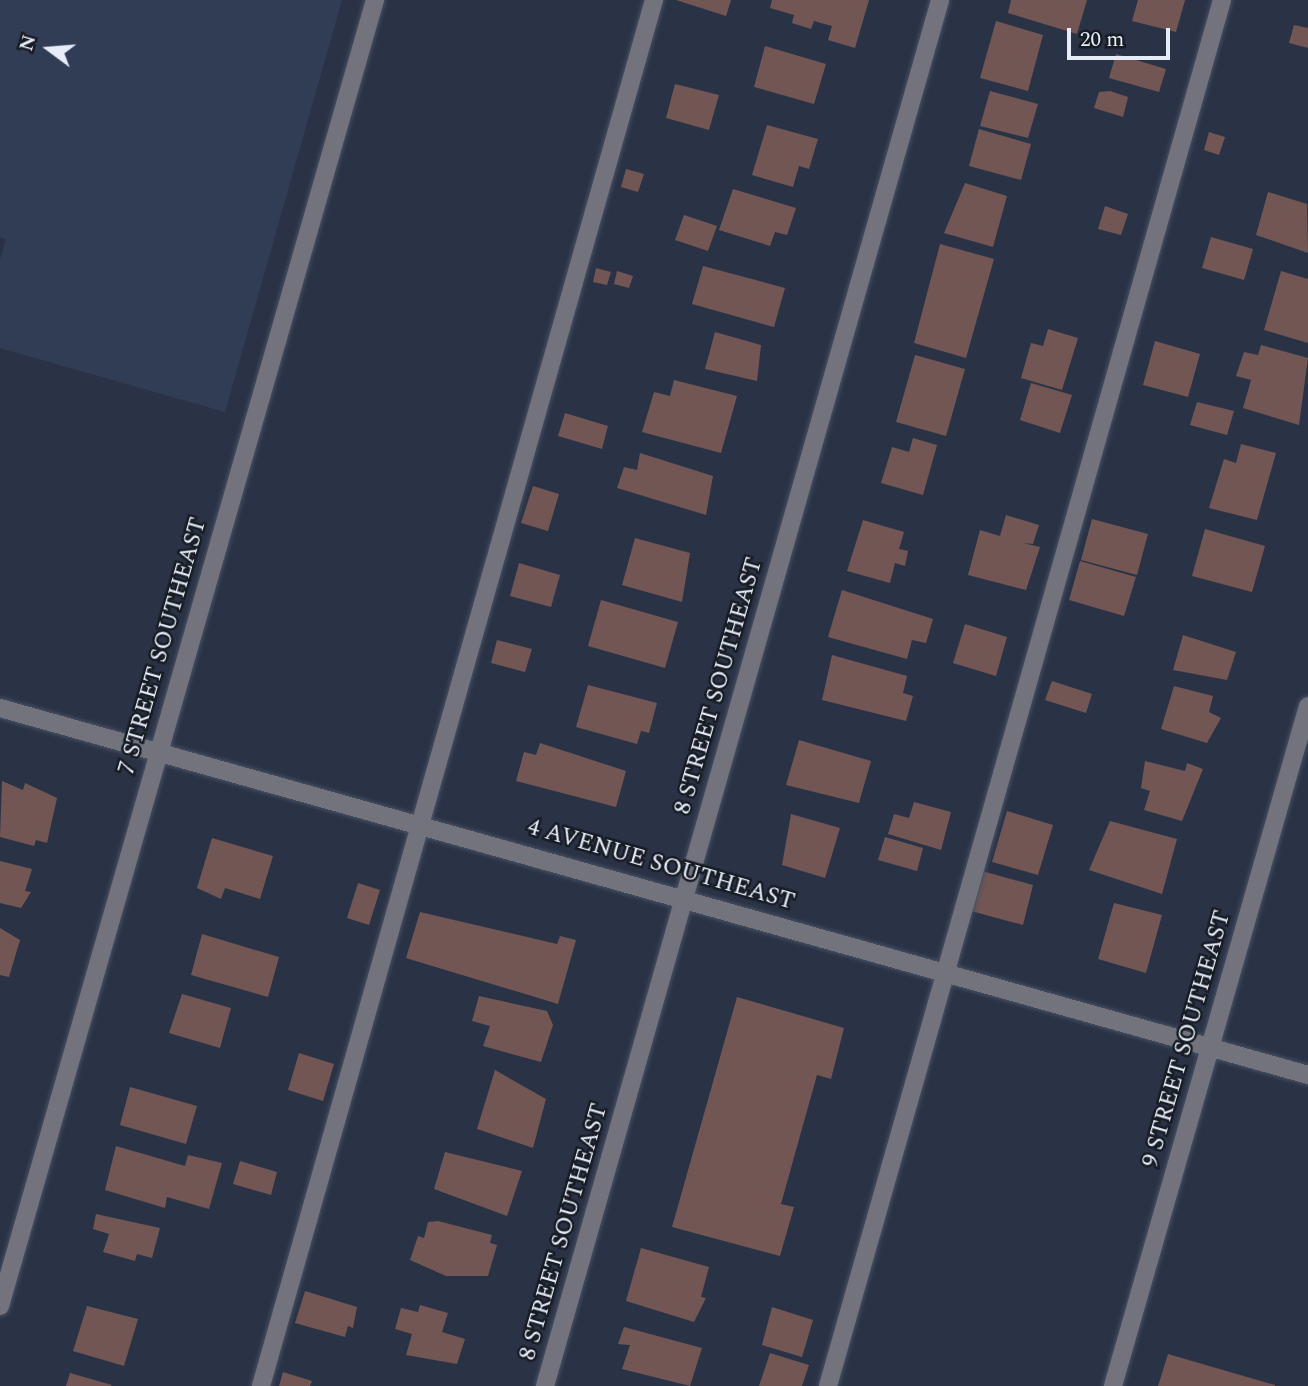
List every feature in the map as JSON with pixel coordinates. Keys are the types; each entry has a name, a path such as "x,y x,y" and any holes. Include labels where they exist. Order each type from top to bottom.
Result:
{"street":[{"name":"7 STREET SOUTHEAST","path":"0,1306 375,0"},
{"path":"261,1386 654,0"},
{"name":"8 STREET SOUTHEAST","path":"545,1386 940,0"},
{"path":"828,1386 1222,0"},
{"name":"9 STREET SOUTHEAST","path":"1113,1386 1308,706"},
{"name":"4 AVENUE SOUTHEAST","path":"0,708 684,895 1308,1075"}],"shaded area":[{"path":"0,0 342,0 225,412 0,348 0,260 6,239 0,237"}],"building":[{"path":"676,0 731,0 726,16"},
{"path":"772,0 869,0 855,48 828,40 832,26 814,21 811,29 792,23 794,15 770,8"},
{"path":"1011,0 1087,0 1077,34 1008,13"},
{"path":"1138,0 1185,0 1176,32 1132,21"},
{"path":"996,21 1043,35 1028,91 980,78"},
{"path":"1294,25 1308,28 1308,48 1289,43"},
{"path":"765,46 826,64 814,104 754,87"},
{"path":"1116,54 1166,69 1159,92 1109,78"},
{"path":"675,84 719,95 709,130 666,118"},
{"path":"990,91 1038,104 1028,138 980,126"},
{"path":"1110,91 1128,97 1123,117 1094,108 1099,92"},
{"path":"767,125 818,139 809,169 799,166 793,187 752,175"},
{"path":"979,129 1031,144 1021,180 969,166"},
{"path":"1209,132 1225,137 1219,155 1204,150"},
{"path":"626,169 644,174 638,192 621,187"},
{"path":"965,183 1007,196 993,247 944,233"},
{"path":"733,189 796,208 787,235 775,232 770,246 719,230"},
{"path":"1268,192 1307,204 1308,253 1256,235"},
{"path":"1105,206 1128,214 1121,235 1098,229"},
{"path":"684,215 717,226 708,251 675,240"},
{"path":"1211,237 1253,249 1244,280 1202,268"},
{"path":"940,244 994,259 966,358 914,343"},
{"path":"703,266 785,288 774,327 692,304"},
{"path":"596,268 611,272 607,285 593,282"},
{"path":"617,271 633,276 629,288 614,284"},
{"path":"1281,271 1308,279 1308,343 1264,330"},
{"path":"1048,329 1078,338 1062,390 1021,378 1031,343 1043,346"},
{"path":"715,332 761,345 757,381 705,369"},
{"path":"1155,341 1200,354 1188,397 1143,385"},
{"path":"1261,345 1308,358 1299,425 1243,408 1251,380 1236,376 1244,352 1258,355"},
{"path":"915,355 965,369 946,436 896,422"},
{"path":"674,380 737,396 721,453 642,432 654,392 670,396"},
{"path":"1031,383 1072,395 1060,433 1020,420"},
{"path":"1197,402 1234,411 1227,435 1190,425"},
{"path":"565,413 608,426 602,449 558,436"},
{"path":"913,438 937,445 923,495 881,483 892,447 909,452"},
{"path":"1241,444 1276,453 1257,520 1209,508 1224,459 1236,463"},
{"path":"640,453 713,476 706,515 617,488 624,467 637,470"},
{"path":"533,486 559,494 548,531 521,523"},
{"path":"1006,515 1039,525 1033,544 1023,543 1040,547 1026,590 968,575 980,530 1000,536"},
{"path":"1092,519 1148,534 1137,575 1081,560"},
{"path":"863,520 904,532 899,549 908,551 905,566 895,563 890,583 847,571"},
{"path":"1205,529 1265,546 1252,592 1192,576"},
{"path":"635,538 690,553 682,602 622,585"},
{"path":"1080,561 1136,577 1124,616 1069,600"},
{"path":"519,563 560,575 551,607 510,596"},
{"path":"842,590 933,619 926,643 912,640 907,659 828,637"},
{"path":"601,600 678,622 665,668 588,646"},
{"path":"965,624 1007,637 996,676 953,663"},
{"path":"1183,635 1236,652 1227,680 1173,670"},
{"path":"497,640 532,649 525,672 491,663"},
{"path":"832,655 907,676 903,693 913,696 906,721 822,700"},
{"path":"1052,681 1092,694 1086,713 1045,700"},
{"path":"588,685 657,703 649,733 641,731 637,744 576,727"},
{"path":"1174,686 1213,696 1209,712 1221,718 1207,743 1161,729"},
{"path":"799,740 871,761 859,803 786,785"},
{"path":"540,743 626,771 616,807 516,781 524,752 536,755"},
{"path":"1145,761 1185,771 1187,763 1203,769 1182,821 1144,810 1150,791 1141,788"},
{"path":"2,781 23,790 25,783 57,798 47,843 36,840 34,846 0,837"},
{"path":"914,802 951,812 941,850 888,834 894,814 909,818"},
{"path":"1007,811 1053,825 1038,875 992,862"},
{"path":"791,814 840,828 825,878 782,865"},
{"path":"1110,821 1177,839 1162,894 1089,870"},
{"path":"885,837 923,848 917,871 878,860"},
{"path":"212,838 273,856 260,899 225,888 221,899 197,888"},
{"path":"0,861 32,869 25,891 31,892 21,908 0,903"},
{"path":"982,871 1033,885 1023,925 971,911"},
{"path":"358,883 380,890 369,925 347,918"},
{"path":"1114,903 1162,915 1146,973 1098,959"},
{"path":"420,912 557,944 560,936 576,940 558,1004 406,958"},
{"path":"0,928 20,940 9,977 0,975"},
{"path":"202,934 279,957 268,997 191,975"},
{"path":"182,994 231,1008 220,1048 169,1033"},
{"path":"479,996 547,1011 553,1025 541,1062 483,1046 490,1026 472,1021"},
{"path":"737,997 844,1028 831,1079 817,1075 781,1204 794,1207 780,1256 672,1227"},
{"path":"299,1053 334,1064 323,1101 288,1090"},
{"path":"495,1070 546,1099 533,1148 477,1129"},
{"path":"130,1087 197,1106 186,1144 120,1125"},
{"path":"116,1146 185,1166 188,1155 222,1163 209,1209 167,1197 165,1208 105,1190"},
{"path":"445,1152 522,1171 507,1216 434,1189"},
{"path":"240,1161 277,1172 271,1195 233,1184"},
{"path":"96,1214 160,1228 152,1258 137,1254 135,1261 103,1252 109,1234 93,1229"},
{"path":"438,1221 492,1235 490,1243 497,1245 488,1276 446,1276 410,1260 418,1236 424,1238 428,1222"},
{"path":"641,1248 709,1267 701,1297 706,1298 694,1322 626,1301"},
{"path":"305,1291 357,1307 353,1328 348,1326 345,1337 295,1323"},
{"path":"420,1305 448,1313 442,1332 465,1339 457,1364 406,1355 412,1334 395,1329 401,1308 418,1312"},
{"path":"87,1306 138,1319 124,1366 73,1351"},
{"path":"772,1307 813,1320 802,1357 762,1345"},
{"path":"624,1327 702,1348 690,1386 622,1369 630,1345 618,1344"},
{"path":"770,1353 809,1365 802,1386 759,1386"},
{"path":"1168,1354 1275,1385 1275,1386 1158,1386"},
{"path":"283,1372 312,1381 310,1386 279,1386"},
{"path":"70,1373 112,1385 66,1386"}]}
